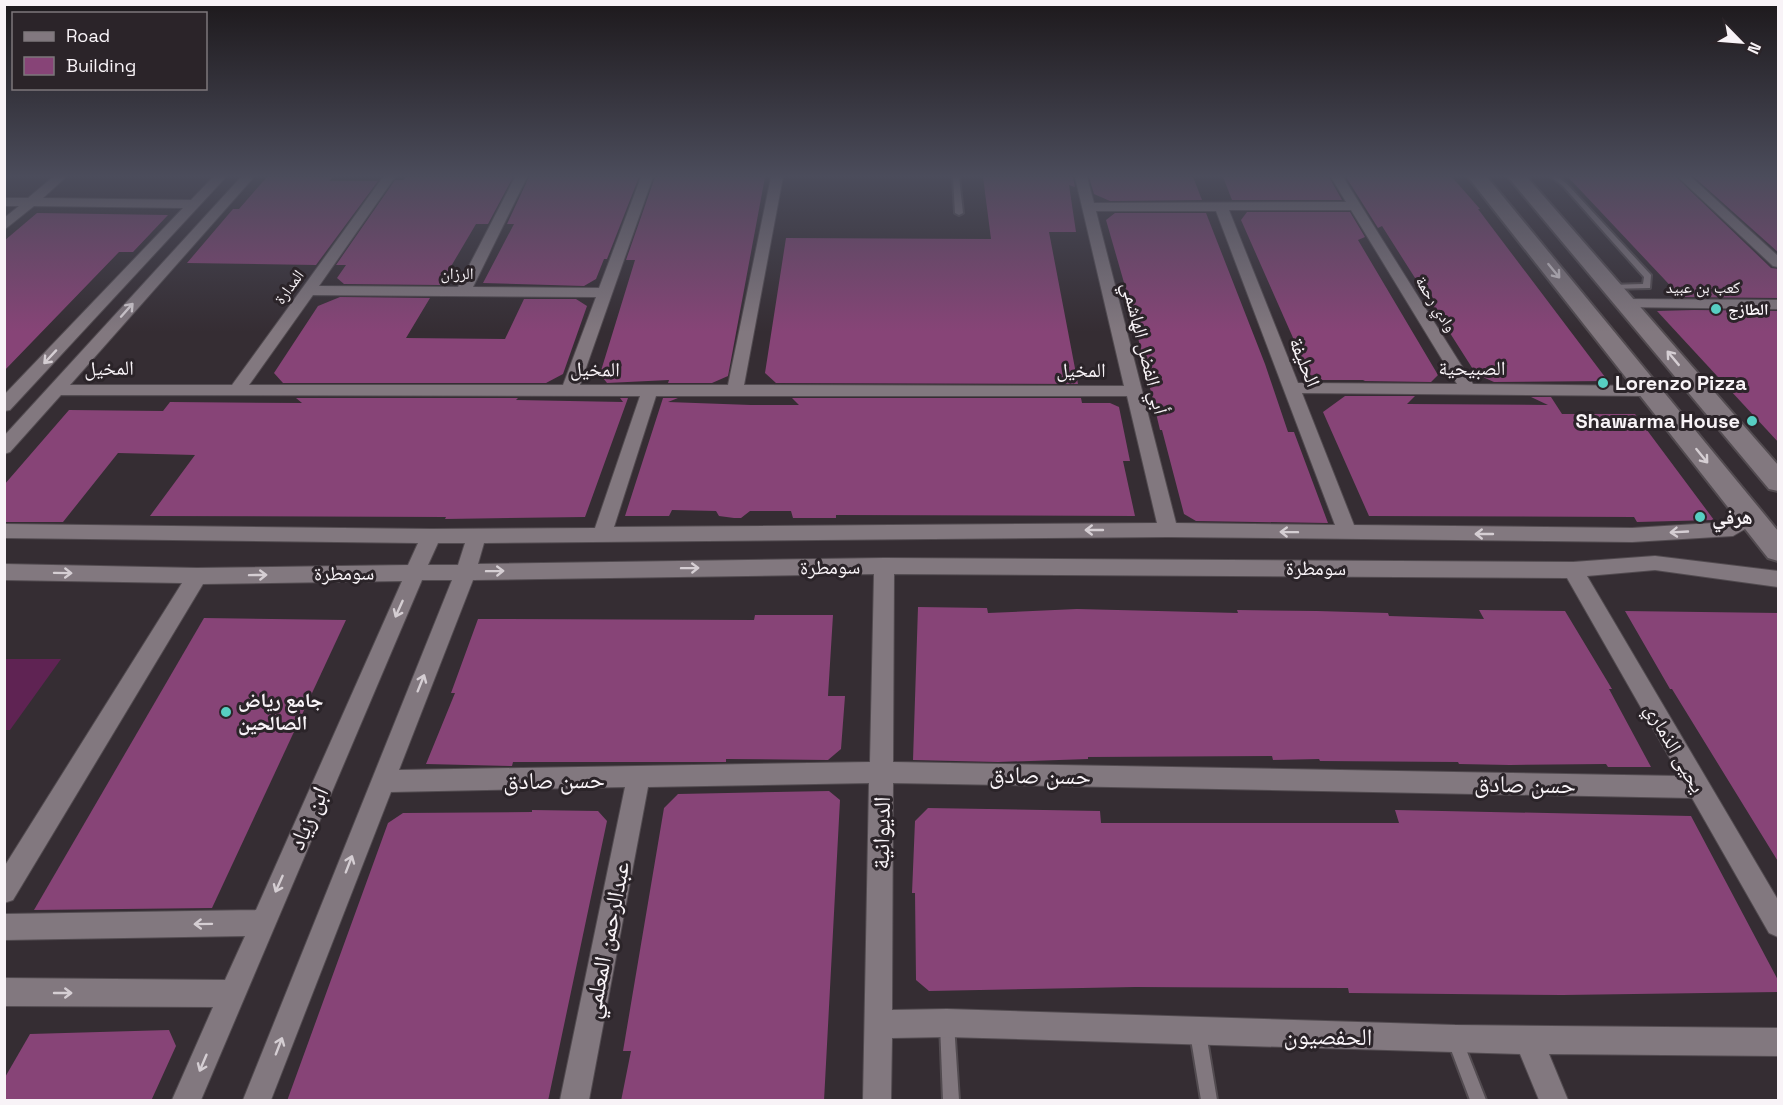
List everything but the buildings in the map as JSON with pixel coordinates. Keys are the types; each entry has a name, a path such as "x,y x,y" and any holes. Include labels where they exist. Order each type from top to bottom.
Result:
{"street":[{"path":"4,406 171,229"},
{"path":"4,448 201,229"},
{"name":"المدارة","path":"238,388 352,229"},
{"path":"464,290 495,229"},
{"path":"570,389 629,229"},
{"path":"735,390 767,229"},
{"name":"أبي الفضل الهاشمي","path":"1094,229 1168,530"},
{"name":"الحليفة","path":"1230,229 1294,388 1348,533"},
{"name":"وادي رحمة","path":"1368,229 1468,389"},
{"path":"1521,229 1779,550"},
{"path":"1560,229 1779,482"},
{"path":"1741,229 1779,263"},
{"name":"الرزان","path":"309,290 606,293"},
{"name":"كعب بن عبيد","path":"1627,304 1779,305"},
{"path":"77,328 110,329"},
{"name":"المخيل","path":"56,390 238,388 1134,391"},
{"name":"الصبيحية","path":"1294,388 1650,391"},
{"path":"602,534 650,390"},
{"name":"سومطرة","path":"4,531 431,536 1168,530 1632,535 1733,529 1743,521 1743,508"},
{"path":"257,1101 466,571 477,534"},
{"name":"سومطرة","path":"1632,535 1649,539 1665,551 1664,557 1655,563"},
{"name":"ابن زياد","path":"187,1101 261,923 431,536"},
{"name":"سومطرة","path":"4,572 197,576 884,566 1573,570 1655,563 1779,579"},
{"name":"الديوانية","path":"877,1101 884,566"},
{"name":"يحيى الذماري","path":"1573,570 1779,924"},
{"path":"4,891 197,576"},
{"name":"حسن صادق","path":"382,782 882,772 1698,787"},
{"name":"عبدالرحمن المعلمي","path":"574,1101 638,778"},
{"path":"4,927 261,923"},
{"path":"4,992 232,994"},
{"name":"الحفصيون","path":"879,1024 947,1023 1198,1033 1455,1039 1779,1042"},
{"path":"1528,1038 1552,1101"}],"lane":[{"path":"1604,229 1648,277 1647,285 1610,287"},
{"path":"947,1023 951,1101"},
{"path":"1198,1033 1209,1101"},
{"path":"1455,1039 1478,1101"}],"shaded area":[{"path":"5,659 61,659 10,730 5,730"}],"place":[{"name":"الطازج","path":"1716,309"},
{"name":"Lorenzo Pizza","path":"1603,383"},
{"name":"Shawarma House","path":"1752,421"},
{"name":"هرفي","path":"1700,517"},
{"name":"جامع رياض الصالحين","path":"226,712"}]}
